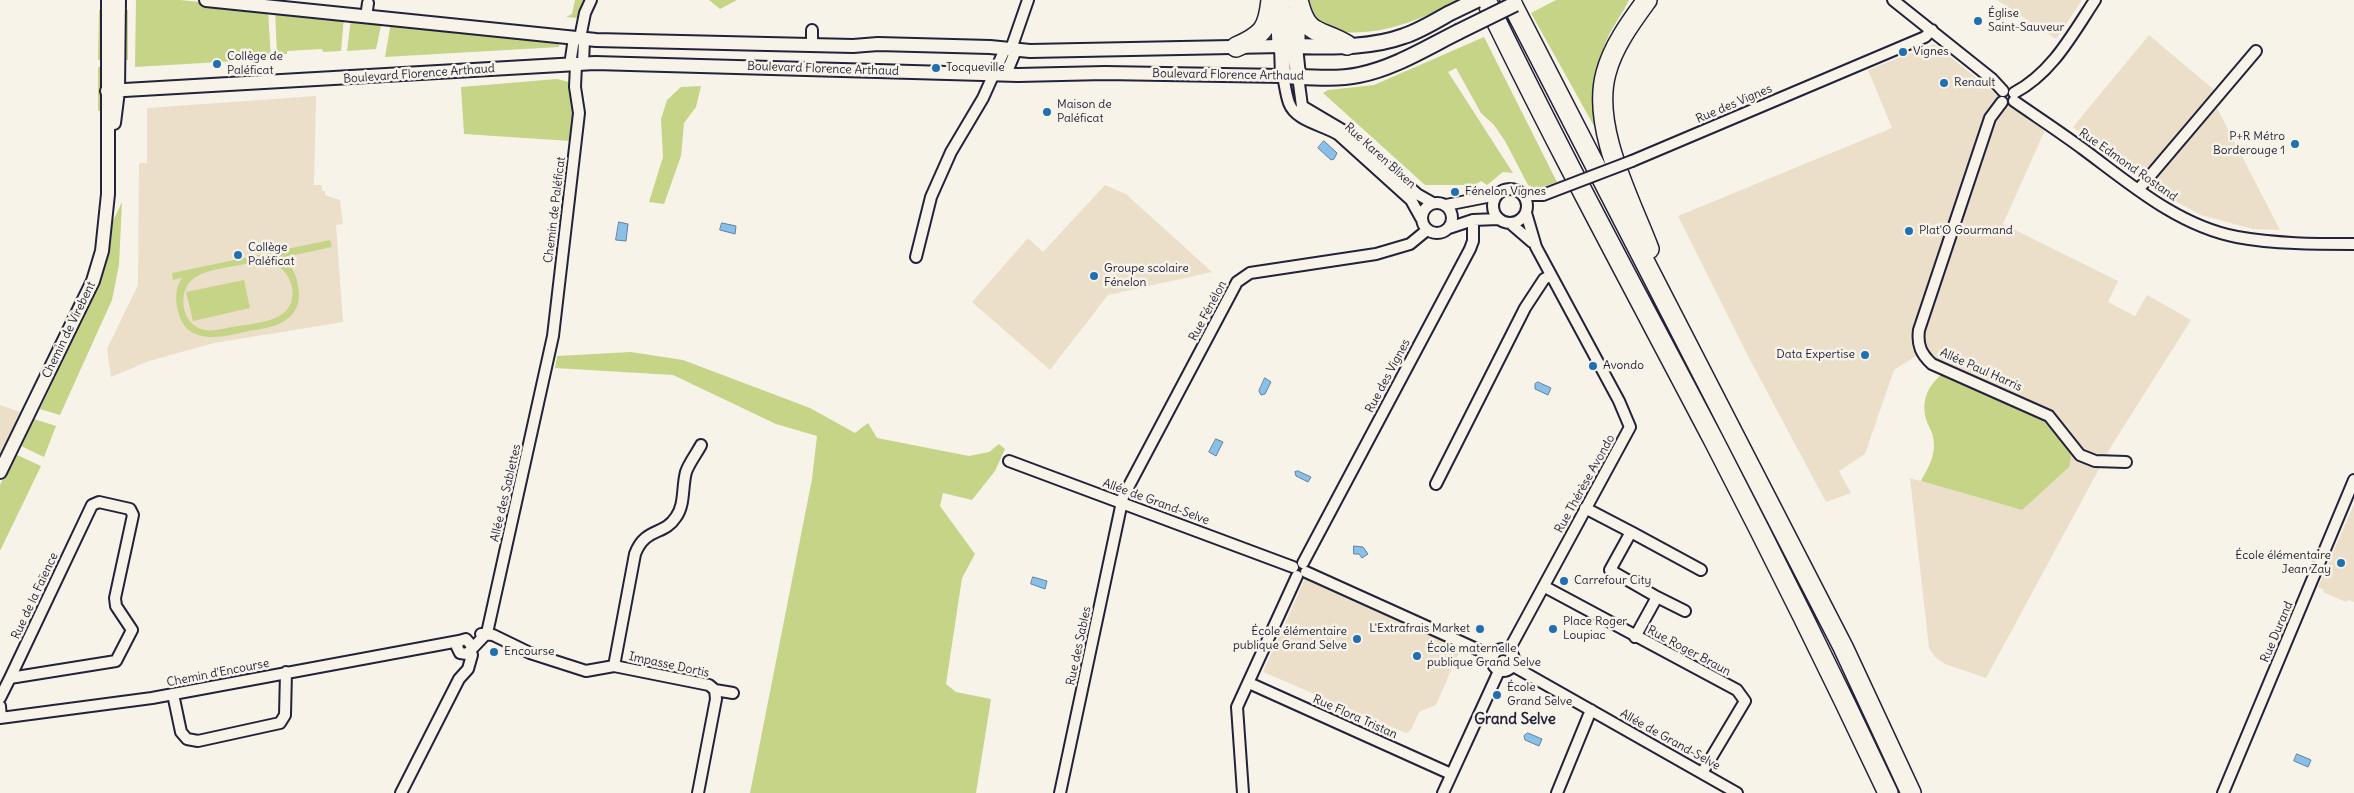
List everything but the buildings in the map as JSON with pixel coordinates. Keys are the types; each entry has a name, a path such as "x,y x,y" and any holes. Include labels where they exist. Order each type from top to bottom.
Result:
{"highway":[{"path":"1236,47 1252,40 1264,29 1269,17 1271,0"},
{"path":"1280,0 1289,46"},
{"path":"1289,46 1297,0"},
{"path":"1297,0 1301,14 1308,26 1347,45"},
{"path":"1476,0 1570,189 1588,203"},
{"path":"1486,0 1588,203 1816,641 1888,793"},
{"path":"1510,0 1586,152 1684,336 1843,648 1911,793"},
{"path":"1647,0 1636,8 1616,47 1606,74 1603,102 1612,156 1684,336"}],"main road":[{"name":"Boulevard Florence Arthaud","path":"1289,46 1347,45 1396,39 1476,0"},
{"name":"Boulevard Florence Arthaud","path":"1283,76 1342,76 1370,72 1391,65 1524,0"},
{"path":"1283,76 1289,46"},
{"path":"1289,46 1298,76"}],"street":[{"name":"Chemin de Virebent","path":"108,0 112,91"},
{"name":"Chemin de Virebent","path":"0,472 93,281 102,251 119,0"},
{"name":"Boulevard Florence Arthaud","path":"206,0 579,38 1011,49 1289,46"},
{"path":"579,38 584,13 591,0"},
{"path":"916,257 931,197 951,152 983,98 1000,74 1028,0"},
{"path":"1893,0 1906,4 1932,30 1992,79 2003,91"},
{"path":"2003,91 2000,96 2002,102 2008,105 2014,97 2054,61 2095,0"},
{"path":"366,17 368,3"},
{"path":"812,30 812,45"},
{"name":"Rue des Vignes","path":"1526,210 1543,195 1632,161 1925,37 1932,30"},
{"name":"Chemin de Paléficat","path":"549,359 579,113 575,87 579,38"},
{"path":"2138,190 2256,51"},
{"name":"Boulevard Florence Arthaud","path":"112,91 576,64 1000,74 1261,74 1283,76"},
{"name":"Rue Karen Blixen","path":"1283,76 1293,109 1301,117 1339,134 1411,200 1422,218"},
{"name":"Rue Karen Blixen","path":"1298,76 1302,106 1351,135 1416,194 1433,203"},
{"path":"2003,91 2009,90 2014,97"},
{"name":"Rue Edmond Rostand","path":"2014,97 2138,190 2178,214 2236,237 2294,244 2354,244"},
{"name":"Allée Paul Harris","path":"2002,102 1990,118 1919,330 1919,347 1932,364 2050,416 2080,455 2095,461 2126,462"},
{"path":"1436,484 1525,308 1544,279 1551,275 1536,247 1524,233 1510,223 1498,219 1474,220 1436,233 1427,230 1422,218 1425,208 1433,203 1446,205 1497,195 1510,189 1523,195 1536,247"},
{"path":"1497,195 1493,209 1498,219"},
{"name":"Rue des Vignes","path":"1523,195 1543,195"},
{"path":"1446,205 1452,216 1449,228"},
{"path":"1510,223 1520,220 1526,210"},
{"name":"Rue des Vignes","path":"1243,793 1236,718 1237,707 1300,570 1470,249 1473,241 1474,220"},
{"name":"Rue Fénélon","path":"1121,503 1237,282 1244,275 1376,254 1410,244 1427,230"},
{"name":"Rue Thérèse Avondo","path":"1509,650 1545,587 1585,508 1630,427 1619,401 1551,275"},
{"name":"Allée des Sablettes","path":"487,633 549,359"},
{"path":"614,666 635,554 639,544 647,535 669,525 676,517 687,471 702,445"},
{"name":"Allée de Grand-Selve","path":"1009,461 1300,570 1492,656"},
{"name":"Rue Durand","path":"2226,792 2354,480"},
{"name":"Rue de la Faïence","path":"0,698 92,505 99,502 130,509 133,515 115,598 116,606 132,630 116,661 10,678"},
{"name":"Rue des Sables","path":"1060,793 1121,503"},
{"path":"1585,508 1701,570"},
{"path":"1631,532 1610,570 1685,611"},
{"name":"Rue Roger Braun","path":"1545,587 1635,637 1737,690 1744,701 1702,773"},
{"path":"1635,637 1657,597"},
{"path":"401,793 460,679 464,647 487,633"},
{"name":"Impasse Dortis","path":"487,633 530,653 586,671 614,666 709,685 715,690 733,693"},
{"name":"Chemin d'Encourse","path":"0,718 173,694 440,645 464,647"},
{"path":"1499,650 1509,650 1514,657 1513,666 1507,671 1499,671 1493,665 1492,656 1499,650"},
{"name":"Allée de Grand-Selve","path":"1513,666 1737,793"},
{"path":"1443,793 1499,671"},
{"path":"173,694 181,732 187,739 198,741 280,723 285,715 286,672"},
{"name":"Rue Flora Tristan","path":"1249,683 1451,774"},
{"path":"698,793 716,699 715,690"},
{"path":"0,706 0,718"},
{"path":"1557,793 1591,710"}],"shaded area":[{"path":"1997,0 2082,0 2056,39"},
{"path":"2149,35 2225,99 2217,108 2280,230 2253,229 2201,215 2149,187 2073,127"},
{"path":"1934,44 2020,113 2045,130 2003,224 2118,281 2108,302 2135,316 2147,295 2191,320 2112,445 1986,678 1945,664 1935,657 1929,648 1910,478 2022,510 2043,421 1930,369 1916,356 1894,370 1865,454 1839,471 1851,493 1826,502 1749,358 1678,216 1892,128 1868,70"},
{"name":"Collège Paléficat","path":"316,96 314,185 322,185 322,191 325,191 325,195 340,200 343,224 336,225 343,322 214,343 149,361 111,377 107,349 138,285 139,163 147,163 147,108"},
{"name":"Groupe scolaire Fénelon","path":"1105,185 1126,194 1212,272 1108,295 1050,370 972,302 1028,238 1043,252"},
{"path":"0,405 23,413 0,456"},
{"name":"École élémentaire Jean Zay","path":"2354,504 2354,602 2348,600 2346,602 2323,592 2324,590 2318,587"},
{"path":"1305,579 1457,647 1459,652 1436,705 1419,712 1411,730 1406,733 1263,672"}],"green space":[{"path":"136,0 180,0 268,9 271,59 135,67"},
{"path":"575,0 587,0 577,18 566,17 572,14"},
{"path":"709,0 737,0 720,9"},
{"path":"1305,0 1460,0 1426,16 1393,27 1376,31 1340,32 1320,29"},
{"path":"1556,0 1629,0 1604,47 1597,80 1596,125 1594,126 1531,13"},
{"path":"99,10 103,10 103,60 98,60"},
{"path":"124,10 128,10 128,60 123,60"},
{"path":"275,10 344,17 341,51 323,52 322,49 287,51 287,54 277,55"},
{"path":"351,18 382,21 376,49 347,51"},
{"path":"391,22 560,40 559,47 385,57"},
{"path":"1484,37 1557,182 1537,189 1528,185 1505,141 1494,125 1481,113 1456,68 1448,72 1513,173 1503,172 1487,185 1481,181 1475,185 1425,185 1323,93 1328,90 1374,85"},
{"path":"558,57 557,63 386,73 385,68"},
{"path":"98,67 103,67 102,111 98,111"},
{"path":"557,79 569,82 576,111 571,141 464,134 461,87"},
{"path":"701,86 696,107 684,123 681,156 664,204 649,202 663,157 661,119 667,100 681,87"},
{"path":"122,202 119,265 112,300 60,415 40,409 100,283 112,223"},
{"path":"330,240 332,247 281,258 293,270 299,289 297,306 285,321 273,326 217,337 197,335 182,322 176,302 176,294 182,278 173,280 172,273","holes":["263,261 271,262 284,272 292,287 291,303 281,315 260,322 219,330 202,329 192,324 185,312 184,297 185,290 193,279 207,272 226,267"]},
{"path":"244,280 250,308 193,321 186,292"},
{"path":"631,352 683,360 810,408 855,433 868,423 877,438 969,456 989,452 999,444 1005,449 995,471 972,500 943,493 940,506 975,554 962,578 946,684 956,692 991,699 976,793 750,793 812,479 817,436 776,424 673,375 555,368 557,356"},
{"path":"1942,374 2043,421 2063,441 2071,456 2069,467 2022,510 1921,481 1934,449 1932,434 1924,409 1926,397 1930,387"},
{"path":"34,419 56,426 44,457 21,446"},
{"path":"15,454 41,466 0,551 0,485"}],"water":[{"path":"1324,141 1337,153 1334,159 1331,160 1318,148"},
{"path":"619,222 628,224 626,241 616,240"},
{"path":"722,223 736,226 735,234 720,230"},
{"path":"1265,378 1271,382 1265,394 1261,395 1259,391"},
{"path":"1538,382 1551,388 1548,395 1535,389 1535,384"},
{"path":"1216,439 1223,442 1216,456 1209,452"},
{"path":"1298,471 1311,477 1308,482 1296,476 1295,472"},
{"path":"1354,546 1363,547 1368,554 1362,558 1359,554 1354,554"},
{"path":"1033,577 1047,581 1045,589 1031,584"},
{"path":"1528,733 1542,739 1539,746 1525,740 1524,736"},
{"path":"2297,754 2311,760 2308,767 2294,761"}],"place":[{"name":"Église Saint-Sauveur","path":"1978,21"},
{"name":"Vignes","path":"1903,52"},
{"name":"Collège de Paléficat","path":"217,64"},
{"name":"Tocqueville","path":"936,68"},
{"name":"Renault","path":"1944,83"},
{"name":"Maison de Paléficat","path":"1047,112"},
{"name":"P+R Métro Borderouge 1","path":"2295,144"},
{"name":"Fénelon Vignes","path":"1455,192"},
{"name":"Plat'O Gourmand","path":"1909,231"},
{"name":"Collège Paléficat","path":"238,255"},
{"name":"Groupe scolaire Fénelon","path":"1094,276"},
{"name":"Data Expertise","path":"1865,355"},
{"name":"Avondo","path":"1593,366"},
{"name":"École élémentaire Jean Zay","path":"2341,563"},
{"name":"Carrefour City","path":"1564,581"},
{"name":"L'Extrafrais Market","path":"1480,629"},
{"name":"Place Roger Loupiac","path":"1553,629"},
{"name":"École élémentaire publique Grand Selve","path":"1357,639"},
{"name":"Encourse","path":"494,652"},
{"name":"École maternelle publique Grand Selve","path":"1417,656"},
{"name":"École Grand Selve","path":"1497,695"}],"district":[{"name":"Grand Selve","path":"1515,720"}]}
